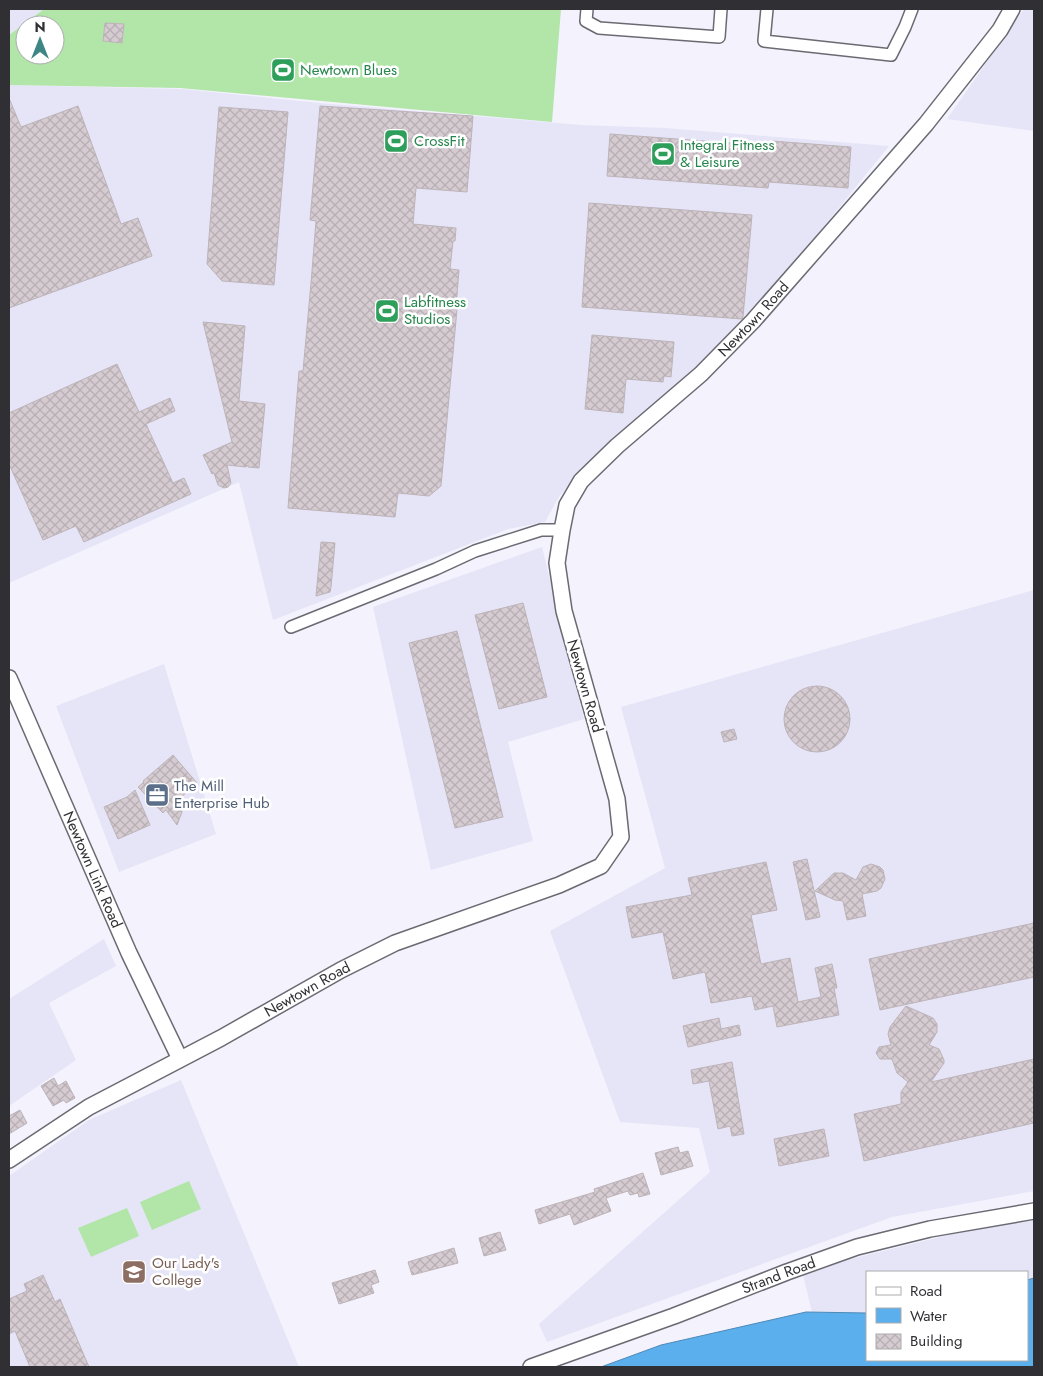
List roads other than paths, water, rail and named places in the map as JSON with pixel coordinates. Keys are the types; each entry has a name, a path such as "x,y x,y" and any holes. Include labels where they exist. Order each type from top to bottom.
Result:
{"street":[{"path":"587,9 586,21 599,28 719,37 721,9"},
{"path":"767,9 764,40 891,55 912,9"},
{"name":"Newtown Road","path":"9,1160 90,1107 395,943 559,885 601,866 621,837 617,799 564,611 557,563 568,505 581,481 617,446 701,374 753,321 926,124 1000,30 1012,9"},
{"path":"291,627 436,569 475,551 541,530 562,530"},
{"name":"Newtown Link Road","path":"9,678 129,953 180,1059"},
{"name":"Strand Road","path":"531,1367 857,1248 930,1229 1034,1210"}],"water":[{"path":"1034,1278 1034,1367 601,1367 661,1345 806,1312 866,1313 866,1361 1028,1361 1028,1280"}],"place":[{"name":"Newtown Blues","path":"283,70"},
{"name":"CrossFit","path":"396,141"},
{"name":"Integral Fitness & Leisure","path":"663,154"},
{"name":"Labfitness Studios","path":"387,311"},
{"name":"The Mill Enterprise Hub","path":"157,795"},
{"name":"Our Lady's College","path":"134,1272"}]}
